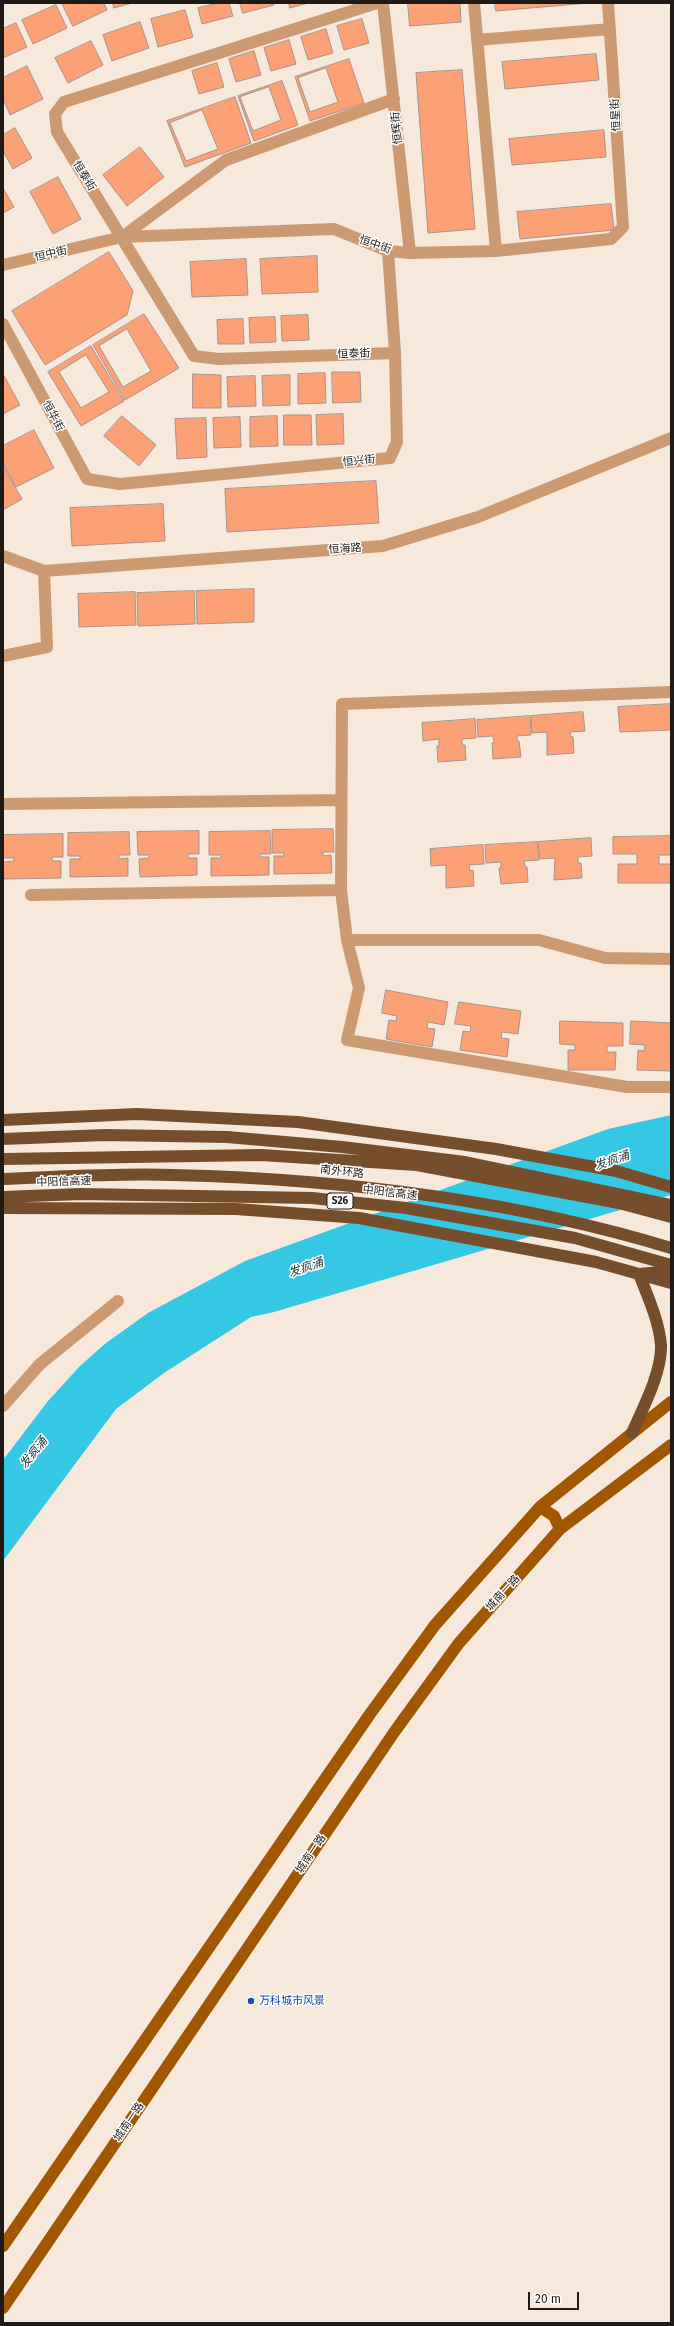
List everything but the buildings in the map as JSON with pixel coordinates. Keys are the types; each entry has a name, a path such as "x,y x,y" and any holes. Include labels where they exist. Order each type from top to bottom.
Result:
{"highway":[{"path":"3,1120 137,1114 298,1122 533,1156 616,1171 671,1187"},
{"path":"3,1139 105,1135 227,1137 342,1147 465,1162 671,1205"},
{"path":"3,1159 261,1155 417,1165 619,1203 671,1217"},
{"name":"南外环路","path":"3,1179 171,1174 324,1182 450,1198 608,1229 671,1248"},
{"name":"中阳信高速","path":"3,1197 81,1194 312,1198 406,1208 575,1238 671,1265"},
{"path":"3,1208 236,1209 359,1218 596,1262 671,1283"},
{"path":"639,1274 671,1271"},
{"path":"632,1433 653,1385 661,1346 654,1313 639,1274"}],"main road":[{"path":"3,2246 366,1721 426,1637 540,1507 671,1402"},
{"name":"城南一路","path":"3,2308 399,1725 458,1643 560,1529 671,1445"},
{"path":"540,1507 554,1516 560,1529"}],"street":[{"name":"恒泰街","path":"377,3 64,102 55,114 57,132 194,356 219,359 395,352"},
{"name":"恒辉街","path":"383,3 410,253"},
{"path":"474,3 496,251"},
{"name":"恒星街","path":"608,3 623,227"},
{"path":"477,40 610,29"},
{"name":"恒中街","path":"122,237 226,160 394,99"},
{"name":"恒中街","path":"3,265 122,237 334,230 388,251 410,253 496,251 611,239 623,227"},
{"name":"恒兴街","path":"120,484 390,458 397,442 395,352 388,251"},
{"name":"恒华街","path":"3,324 87,479 120,484"},
{"name":"恒海路","path":"3,556 44,571 383,546 478,517 671,438"},
{"path":"3,656 47,647 44,571"},
{"path":"671,692 342,704 341,800 341,890 347,940 359,988 347,1040 627,1087 671,1088"},
{"path":"3,804 341,800"},
{"path":"31,895 341,890"},
{"path":"347,940 539,940 605,958 671,959"},
{"path":"3,1406 40,1364 118,1301"}],"water":[{"name":"发疯涌","path":"671,1115 671,1195 274,1312 251,1317 164,1373 116,1409 3,1561 3,1460 48,1401 80,1366 106,1343 148,1313 245,1261 608,1129"}],"place":[{"name":"万科城市风景","path":"251,2001"}]}
